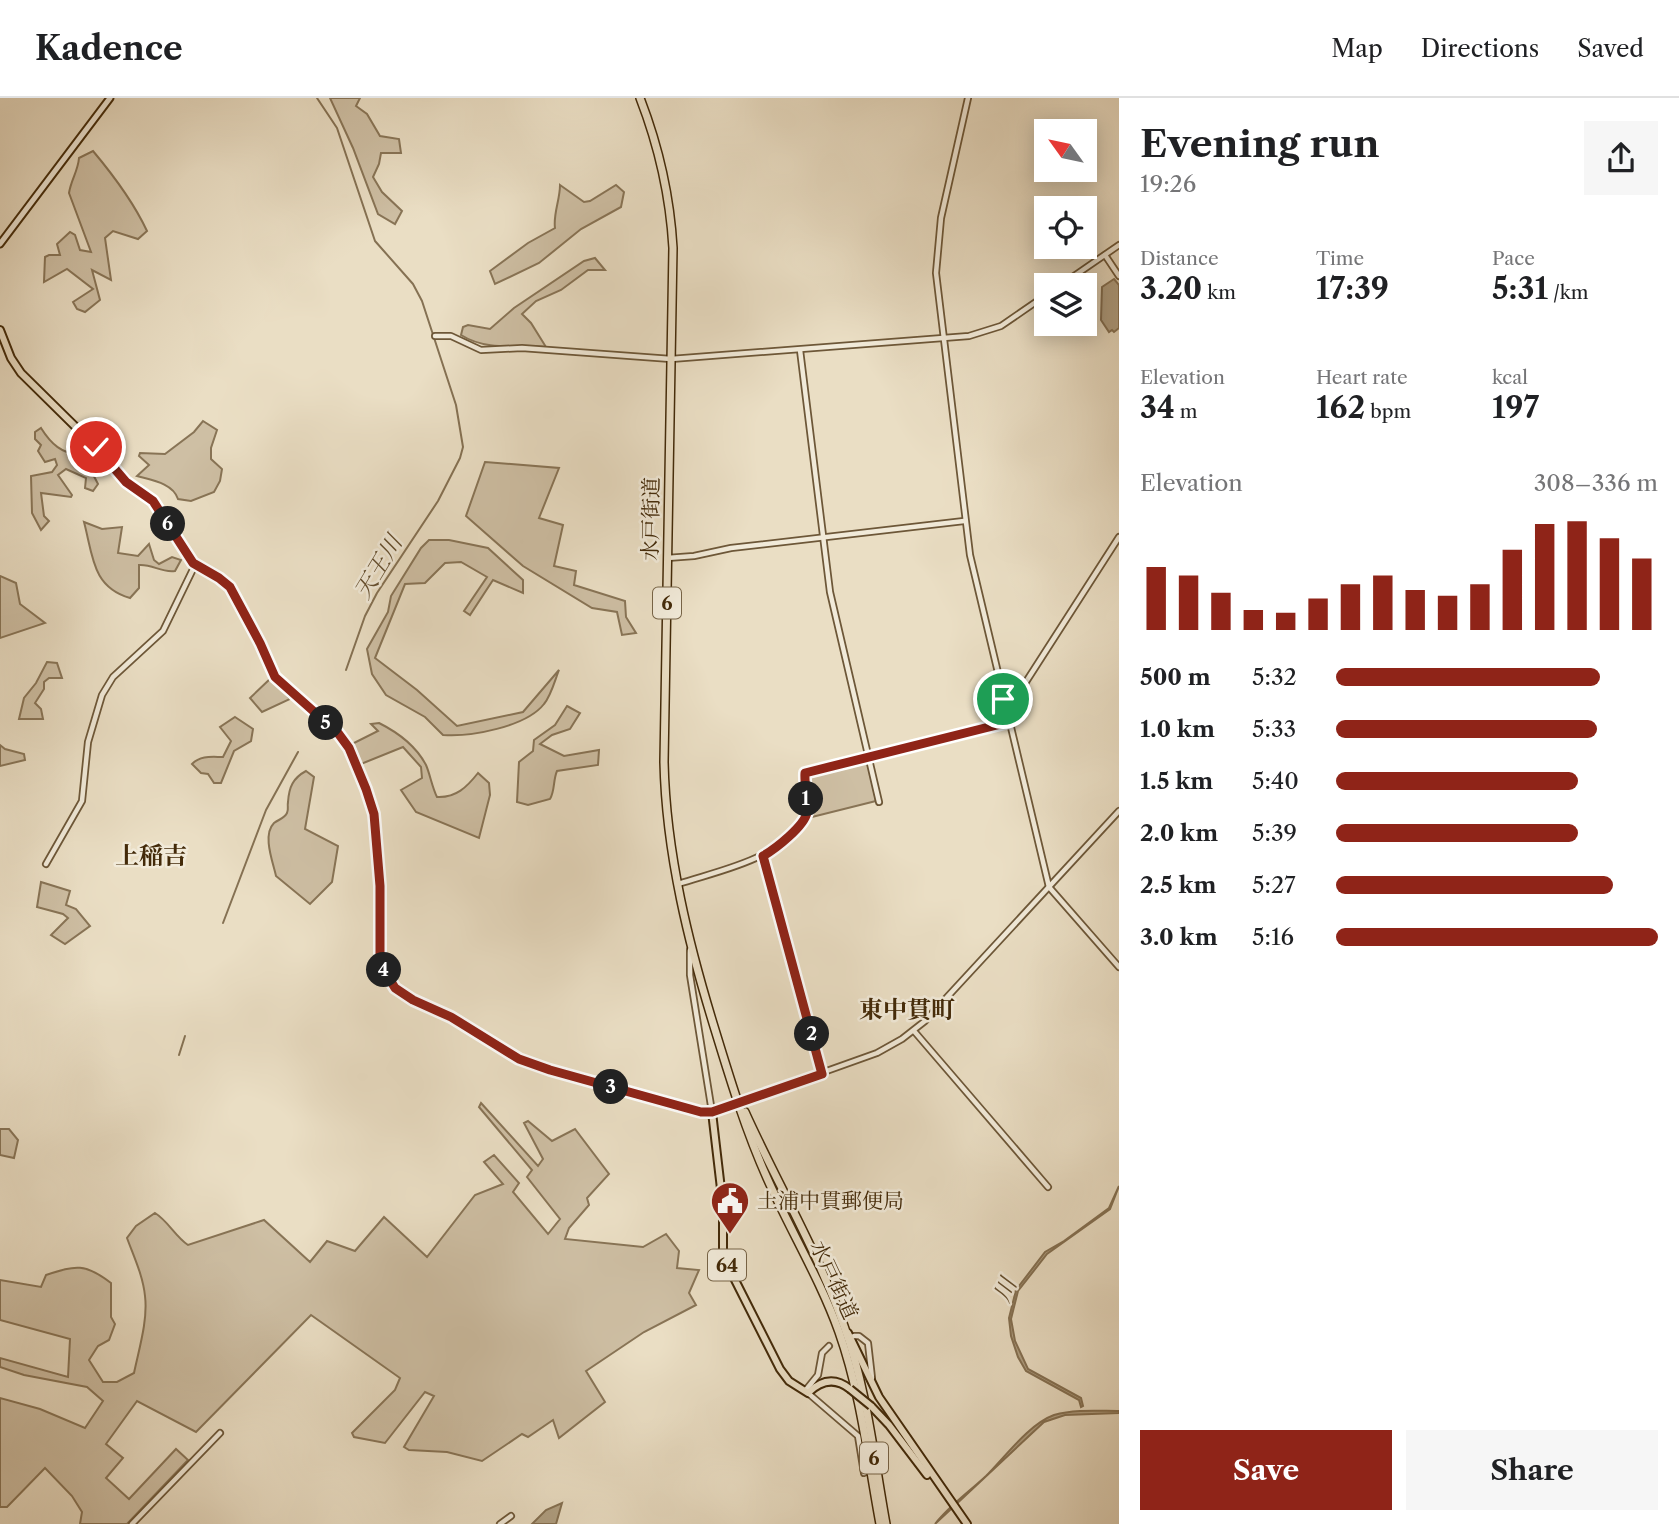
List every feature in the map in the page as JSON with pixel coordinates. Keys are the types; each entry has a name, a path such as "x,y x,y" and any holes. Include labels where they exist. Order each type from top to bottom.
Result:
{"highway":[{"name":"水戸街道","path":"640,98 658,152 670,212 673,248 664,772 666,807 678,884 709,1013 738,1104 766,1176 838,1329 856,1391"},
{"name":"水戸街道","path":"738,1104 745,1112 825,1279 844,1327 856,1391"},
{"name":"6","path":"856,1391 880,1524"},
{"name":"6","path":"856,1391 886,1524"}],"main road":[{"path":"0,244 110,98"},
{"path":"0,330 21,373 96,447 126,482 153,501 195,565 230,587 275,677 338,733 349,748 371,802 380,886 380,954 384,970 395,988 413,1000 451,1017 506,1053 530,1064 701,1112 712,1112"},
{"name":"64","path":"712,1112 723,1206 724,1258 780,1369 789,1381 807,1392"},
{"path":"844,1327 879,1397 967,1524"},
{"path":"807,1392 818,1384 830,1381 839,1382 856,1391 889,1425 928,1477 935,1480"},
{"path":"856,1391 873,1392 879,1397"}],"street":[{"path":"968,98 937,239 936,282 964,521 976,586 1049,887 1119,967"},
{"path":"1079,273 1119,245"},
{"path":"1105,255 1119,276"},
{"path":"435,336 451,336 481,350 522,348 671,359 969,336 1001,326 1034,303"},
{"path":"800,350 830,592 879,802"},
{"path":"667,558 964,521"},
{"path":"1003,699 1022,688 1119,537"},
{"path":"46,864 82,801 88,742 102,695 113,677 163,631 195,565"},
{"path":"678,884 763,856 778,846 805,818 805,773 1009,722"},
{"path":"691,945 690,975 712,1112 877,1053 914,1031 1119,811"},
{"path":"763,856 822,1074"},
{"path":"914,1031 1048,1187"},
{"path":"854,1336 864,1339 870,1347 872,1383"},
{"path":"829,1346 822,1353 818,1375 807,1392 858,1436 864,1473"},
{"path":"132,1524 219,1433"},
{"path":"500,1524 511,1516"}],"shaded area":[{"path":"330,98 360,98 356,106 367,114 380,136 399,139 401,153 381,153 373,177 382,192 402,211 395,224 378,214 353,148"},
{"path":"93,151 123,189 147,231 138,239 113,231 105,238 111,280 92,270 100,300 85,312 77,309 73,302 93,289 67,269 44,282 45,257 60,255 57,244 70,232 75,235 80,250 91,252 69,193 79,158"},
{"path":"560,185 584,202 616,185 624,192 621,207 581,229 539,263 495,284 490,271 528,243 555,228"},
{"path":"595,258 605,270 588,270 561,290 536,301 522,314 546,347 491,345 461,335 463,327 468,325 490,329 514,308 584,261"},
{"path":"1114,279 1119,285 1119,328 1109,332 1101,320 1102,287"},
{"path":"203,421 217,430 211,448 211,459 222,469 214,492 191,501 178,499 167,486 137,476 149,465 139,456 140,453 165,454 194,432"},
{"path":"41,428 58,447 68,453 81,455 98,484 93,491 85,488 86,478 66,469 58,475 72,495 41,493 44,516 49,521 41,530 32,513 31,476 52,472 57,465 55,459 45,462 38,451 41,445 35,439 35,432"},
{"path":"485,462 559,468 539,518 563,525 554,566 576,571 574,585 625,601 626,617 636,633 622,635 617,612 592,608 523,566 466,516"},
{"path":"84,522 102,529 122,527 118,553 138,556 149,544 154,560 159,564 172,557 181,560 175,571 139,565 139,588 130,598 117,593 101,578 96,569"},
{"path":"429,540 449,540 488,548 523,580 523,593 493,580 470,615 464,611 487,577 461,562 445,563 425,583 405,584 375,658 417,690 457,726 523,712 559,670 546,701 536,712 524,719 482,732 443,735 425,717 386,695 372,674 367,649 388,612 391,596 421,548"},
{"path":"0,576 16,583 20,604 45,623 0,638"},
{"path":"47,662 57,663 62,678 49,678 44,682 44,689 35,703 41,709 43,719 19,719 24,698"},
{"path":"271,678 290,699 262,712 250,698"},
{"path":"567,706 580,713 570,729 552,735 540,744 564,756 599,750 598,765 557,771 550,799 528,805 517,802 519,762 533,751 534,740 555,725"},
{"path":"235,717 253,729 251,741 234,751 221,783 214,783 208,774 201,773 192,764 203,758 223,757 231,741 220,727"},
{"path":"379,723 399,735 417,752 426,765 437,797 450,796 460,791 478,773 489,783 490,795 479,838 416,812 401,790 422,778 421,767 403,747 361,764 350,745 378,731 371,724"},
{"path":"0,745 24,754 25,760 0,766"},
{"path":"867,757 876,801 812,817 809,777 866,762"},
{"path":"306,771 314,777 305,829 338,846 332,882 310,904 276,876 269,841 274,823 287,813 292,783"},
{"path":"41,882 70,891 66,905 76,909 90,926 65,944 51,935 68,918 37,907"},
{"path":"481,1103 538,1166 543,1159 524,1123 528,1121 552,1141 575,1129 609,1174 587,1198 589,1205 569,1228 565,1239 643,1247 666,1234 679,1251 677,1268 699,1270 689,1293 696,1305 644,1332 586,1371 605,1402 559,1438 553,1420 528,1437 522,1434 482,1461 447,1452 409,1450 404,1447 434,1396 425,1392 385,1443 354,1437 352,1433 395,1390 400,1378 311,1315 196,1432 137,1401 106,1444 123,1458 106,1478 129,1499 176,1449 188,1460 127,1524 80,1524 82,1512 72,1496 45,1468 7,1507 0,1507 0,1398 40,1409 85,1428 103,1401 87,1387 24,1375 0,1367 0,1358 68,1377 70,1339 0,1320 0,1280 41,1287 46,1275 80,1268 94,1272 111,1283 111,1317 115,1324 109,1340 98,1346 89,1360 103,1382 117,1382 134,1373 145,1315 142,1281 127,1238 136,1226 155,1213 188,1245 264,1220 310,1262 327,1241 355,1251 384,1217 427,1257 475,1195 503,1184 484,1162 494,1155 519,1183 513,1192 548,1234 560,1219 527,1177 532,1170 479,1107"},
{"path":"0,1129 9,1129 18,1140 14,1158 0,1155"},
{"name":"川","path":"1119,1186 1110,1209 1047,1254 1018,1291 1011,1319 1015,1341 1028,1369 1081,1398 1081,1407 1079,1400 1026,1371 1011,1336 1009,1318 1016,1290 1045,1252 1109,1208"},
{"path":"1119,1411 1065,1415 1044,1422 935,1524 1027,1433 1045,1419 1070,1412"},
{"path":"562,1503 556,1524 532,1524 546,1510"}],"waterway":[{"name":"天王川","path":"317,98 337,128 375,241 413,284 422,301 456,405 463,447 438,501 377,593 365,616 346,670"},
{"name":"天王川","path":"223,923 266,810 298,752"},
{"name":"天王川","path":"179,1055 185,1036"}],"place":[{"name":"土浦中貫郵便局","path":"730,1235"}],"district":[{"name":"上稲吉","path":"151,856"},
{"name":"東中貫町","path":"907,1010"}],"route":[{"path":"96,447 126,482 153,501 193,563 230,587 275,677 338,733 349,748 374,814 380,886 379,946 382,964 395,988 405,996 451,1017 506,1053 530,1064 701,1112 712,1112 822,1074 763,856 778,846 805,818 805,773 1009,722 1003,699"}]}
